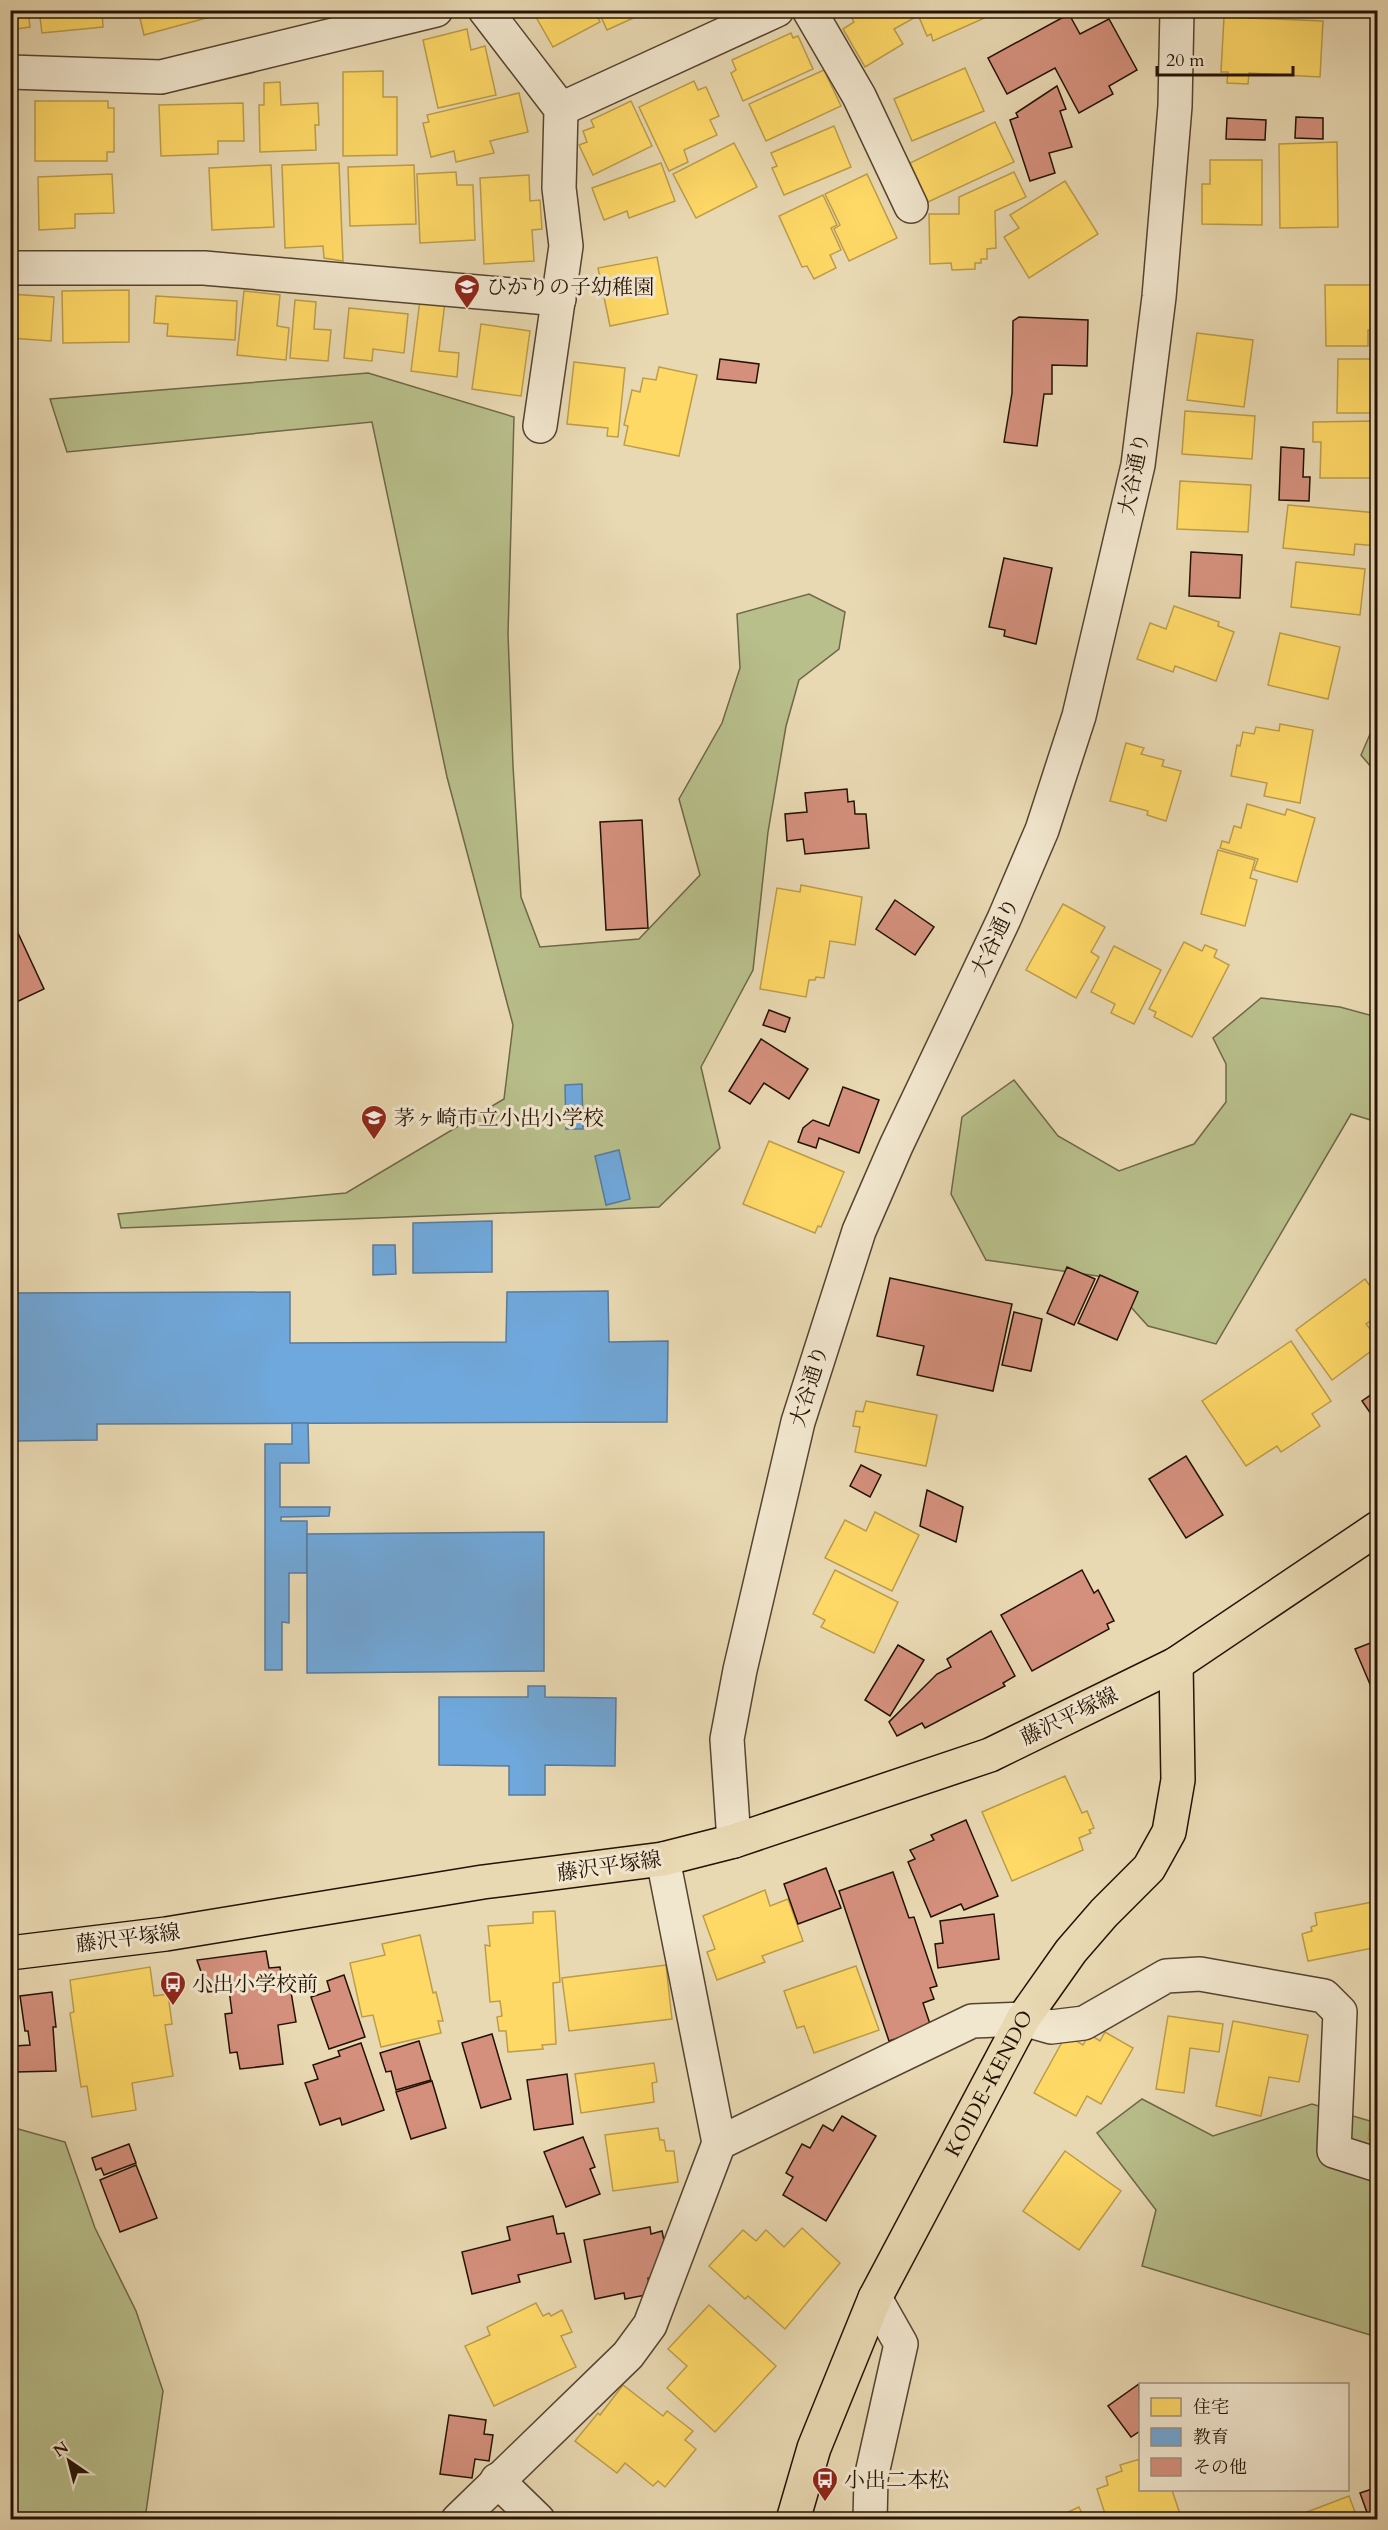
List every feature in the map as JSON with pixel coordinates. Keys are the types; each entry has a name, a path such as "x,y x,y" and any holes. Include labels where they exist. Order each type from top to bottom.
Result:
{"main road":[{"name":"藤沢平塚線","path":"10,1953 166,1934 483,1882 663,1859 734,1841 990,1755 1176,1664 1377,1528"},
{"name":"KOIDE-KENDO","path":"793,2520 814,2448 875,2298 1023,2019 1071,1951 1104,1913 1149,1868 1169,1832 1178,1780 1176,1664"}],"street":[{"path":"10,72 160,77 436,10"},
{"path":"484,10 561,109 559,188 566,246 540,426"},
{"path":"561,109 777,10"},
{"path":"809,10 859,96 911,206"},
{"name":"大谷通り","path":"734,1841 727,1739 740,1670 798,1422 859,1231 896,1146 1004,919 1042,830 1079,716 1138,465 1159,297 1165,228 1175,106 1177,10"},
{"path":"10,268 204,268 559,299"},
{"path":"458,2520 496,2480 628,2355 650,2325 719,2144 663,1859"},
{"path":"719,2144 972,2021 1023,2019 1051,2027 1084,2023 1166,1976 1200,1974 1324,1996 1340,2012 1334,2151 1377,2165"},
{"path":"870,2520 871,2478 901,2344 875,2298"},
{"path":"496,2480 538,2520"}],"green space":[{"path":"368,373 514,417 508,634 513,766 521,897 540,947 639,939 700,875 679,799 722,723 740,668 737,614 809,594 845,612 839,649 799,680 786,726 768,832 753,970 701,1067 720,1148 659,1207 121,1228 118,1214 346,1193 504,1099 513,1025 447,777 372,422 67,452 50,399"},
{"path":"1377,718 1377,774 1361,755"},
{"path":"1261,998 1340,1007 1377,1017 1377,1122 1351,1114 1216,1344 1148,1326 1104,1277 986,1260 951,1194 962,1117 1014,1080 1058,1136 1119,1171 1194,1144 1226,1102 1226,1064 1213,1038"},
{"path":"1142,2099 1213,2136 1312,2104 1377,2123 1377,2337 1142,2266 1156,2210 1097,2133"},
{"path":"11,2127 65,2142 95,2228 136,2311 163,2391 145,2519 11,2519"}],"building: 住宅":[{"path":"10,10 28,10 30,27 10,30"},
{"path":"39,10 102,10 103,27 42,33"},
{"path":"138,10 208,10 210,17 144,35"},
{"path":"532,10 594,10 600,22 553,47"},
{"path":"598,10 651,10 607,30"},
{"path":"910,10 914,18 894,29 903,44 865,67 843,29 854,22 848,11"},
{"path":"916,10 986,10 989,16 933,41 931,34 927,36"},
{"path":"1224,17 1323,21 1320,77 1249,73 1248,84 1227,83 1228,72 1221,72"},
{"path":"467,29 471,50 485,46 496,95 438,108 423,40"},
{"path":"791,33 793,38 798,36 813,69 743,101 731,73 736,70 732,60"},
{"path":"965,68 984,111 912,141 894,99"},
{"path":"824,70 841,106 766,141 749,104"},
{"path":"383,71 383,97 397,97 397,155 343,156 343,72"},
{"path":"694,81 698,90 706,87 719,116 710,120 717,135 684,150 688,162 669,171 639,107"},
{"path":"280,82 281,105 318,103 319,125 315,125 316,150 260,152 259,105 264,105 264,83"},
{"path":"519,93 528,132 490,141 494,153 456,162 454,151 431,157 423,123 429,122 427,115"},
{"path":"35,101 108,101 108,108 114,108 114,152 107,152 107,161 35,161"},
{"path":"631,101 652,146 593,175 579,145 587,142 583,131 594,127 591,120"},
{"path":"243,103 244,141 218,141 218,154 161,156 159,105"},
{"path":"995,122 1014,162 928,202 910,163"},
{"path":"834,126 851,167 784,195 772,168 777,166 771,153"},
{"path":"1337,142 1338,227 1280,228 1279,144"},
{"path":"734,143 757,187 696,218 673,174"},
{"path":"1210,160 1262,160 1262,225 1202,224 1202,184 1210,184"},
{"path":"339,163 343,261 324,258 323,246 285,248 282,165"},
{"path":"661,163 675,201 629,218 627,211 604,220 592,188"},
{"path":"271,165 274,227 212,230 209,168"},
{"path":"414,165 416,224 350,226 348,167"},
{"path":"456,172 457,185 473,185 475,240 420,243 417,174"},
{"path":"1014,172 1026,197 995,211 996,248 987,249 987,259 981,259 981,263 975,263 975,269 952,270 951,263 930,264 929,214 959,214 959,197"},
{"path":"14,173 18,209 10,210 10,174"},
{"path":"112,174 114,213 75,214 75,228 39,230 38,177"},
{"path":"867,174 897,238 849,261 834,229 840,225 825,194"},
{"path":"529,175 530,201 540,200 542,229 532,230 534,261 484,264 480,178"},
{"path":"1065,181 1098,234 1029,278 1004,237 1019,228 1010,215"},
{"path":"823,195 837,225 831,228 841,250 830,255 836,268 814,279 807,266 802,267 779,216"},
{"path":"657,257 668,314 610,326 598,268"},
{"path":"1325,285 1372,285 1373,291 1378,290 1378,330 1368,330 1368,346 1326,346"},
{"path":"129,290 129,342 63,343 62,291"},
{"path":"244,291 280,295 277,326 289,328 286,360 237,355"},
{"path":"10,294 54,297 51,341 10,338"},
{"path":"156,296 237,301 235,340 167,336 168,324 154,323"},
{"path":"295,300 316,302 314,329 331,330 328,361 290,358"},
{"path":"420,300 445,302 439,351 459,353 457,377 411,371"},
{"path":"349,308 408,314 404,353 373,349 372,361 344,358"},
{"path":"481,324 530,331 521,396 472,389"},
{"path":"1197,333 1253,340 1244,407 1187,400"},
{"path":"1338,359 1378,359 1376,413 1337,413"},
{"path":"574,362 625,368 618,437 607,436 608,428 567,424"},
{"path":"659,367 697,375 679,456 624,445 628,426 624,425 632,390 640,392 643,378 656,380"},
{"path":"1185,411 1255,416 1252,459 1182,454"},
{"path":"1378,421 1378,478 1320,478 1321,442 1313,442 1313,422"},
{"path":"1180,481 1251,485 1248,532 1177,529"},
{"path":"1288,505 1378,513 1378,546 1355,544 1354,555 1283,548"},
{"path":"1296,562 1365,569 1360,615 1291,607"},
{"path":"1174,606 1219,622 1218,626 1234,632 1216,681 1175,666 1173,672 1137,659 1150,623 1166,629"},
{"path":"1280,633 1340,647 1328,699 1268,685"},
{"path":"1280,724 1313,730 1300,803 1264,796 1267,783 1231,776 1237,745 1240,746 1243,732 1254,734 1256,727 1279,731"},
{"path":"1126,743 1144,748 1141,754 1164,760 1162,766 1181,771 1166,821 1147,815 1148,811 1110,801"},
{"path":"1247,804 1285,815 1287,809 1315,818 1297,882 1254,870 1258,859 1220,848 1222,841 1229,843 1234,826 1241,828"},
{"path":"1218,850 1255,860 1250,878 1257,880 1245,926 1201,914"},
{"path":"801,885 862,897 855,945 830,941 824,978 816,977 815,980 809,980 806,997 760,989 777,888 800,892"},
{"path":"1063,904 1105,927 1091,952 1099,957 1076,998 1026,970"},
{"path":"1184,942 1202,951 1205,945 1217,950 1214,957 1229,965 1192,1037 1154,1017 1156,1012 1149,1009"},
{"path":"1114,946 1161,970 1134,1024 1111,1013 1115,1004 1091,992"},
{"path":"769,1141 844,1172 821,1227 818,1226 815,1233 743,1204"},
{"path":"1365,1279 1378,1297 1378,1316 1366,1324 1378,1339 1378,1346 1332,1380 1296,1330"},
{"path":"1291,1341 1331,1401 1312,1414 1320,1426 1281,1452 1277,1446 1246,1466 1202,1401"},
{"path":"866,1401 937,1415 926,1466 855,1452 860,1427 853,1426 856,1411 863,1412"},
{"path":"875,1512 919,1535 892,1591 825,1558 845,1520 866,1531"},
{"path":"835,1570 898,1602 874,1653 821,1627 825,1620 813,1614"},
{"path":"1065,1776 1082,1813 1087,1811 1094,1828 1089,1830 1091,1833 1079,1838 1083,1850 1012,1881 982,1812"},
{"path":"765,1890 770,1906 788,1899 803,1941 762,1956 765,1962 717,1980 707,1952 715,1949 703,1916"},
{"path":"1378,1901 1378,1947 1308,1961 1302,1934 1312,1931 1311,1927 1317,1925 1315,1913"},
{"path":"555,1911 560,1982 553,1983 556,2044 542,2045 543,2049 508,2052 506,2031 499,2031 497,2017 502,2016 500,2001 490,2002 485,1945 490,1946 488,1926 533,1923 533,1912"},
{"path":"420,1935 433,1993 436,1992 443,2021 438,2021 441,2033 381,2047 373,2015 362,2017 350,1963 385,1955 382,1944"},
{"path":"666,1965 672,2019 569,2031 562,1978"},
{"path":"856,1966 879,2030 814,2053 804,2026 797,2028 784,1991"},
{"path":"150,1967 154,1996 168,1994 172,2024 165,2025 173,2076 132,2083 136,2110 92,2117 87,2086 81,2087 70,2013 74,2012 70,1980"},
{"path":"1168,2016 1223,2024 1219,2052 1190,2048 1184,2093 1156,2089"},
{"path":"1233,2021 1308,2035 1299,2082 1269,2077 1261,2116 1216,2106"},
{"path":"1105,2032 1133,2048 1101,2104 1087,2096 1076,2116 1034,2093 1066,2035 1083,2045 1089,2034 1100,2041"},
{"path":"654,2063 657,2082 652,2083 654,2102 581,2113 575,2074"},
{"path":"1378,2075 1378,2140 1368,2139"},
{"path":"658,2128 660,2140 664,2140 666,2151 674,2151 678,2182 613,2191 605,2135"},
{"path":"1065,2151 1121,2191 1079,2250 1023,2211"},
{"path":"802,2228 840,2263 785,2329 748,2296 745,2299 709,2266 743,2230 756,2241 766,2230 784,2247"},
{"path":"536,2303 543,2316 549,2313 551,2316 562,2310 572,2332 561,2336 576,2367 494,2406 465,2346 490,2335 487,2327"},
{"path":"709,2305 776,2366 715,2432 667,2388 687,2366 668,2349"},
{"path":"623,2385 663,2416 667,2411 693,2431 685,2440 696,2449 665,2487 658,2481 653,2486 625,2463 617,2473 575,2441 598,2413 600,2415"},
{"path":"1139,2459 1139,2491 1172,2491 1182,2520 1107,2520 1097,2489 1108,2485 1106,2477 1122,2471 1120,2465"},
{"path":"1349,2496 1358,2520 1286,2520"},
{"path":"1079,2507 1085,2520 1056,2520 1055,2518"}],"building: 教育":[{"path":"582,1084 583,1129 566,1129 565,1085"},
{"path":"619,1150 630,1199 606,1205 595,1156"},
{"path":"492,1221 492,1272 413,1273 413,1223"},
{"path":"373,1245 395,1245 396,1274 373,1275"},
{"path":"608,1291 609,1342 668,1341 667,1422 97,1424 97,1440 10,1441 10,1293 290,1292 290,1343 506,1342 507,1292"},
{"path":"292,1423 308,1423 309,1463 280,1463 280,1507 330,1507 329,1516 281,1517 281,1521 307,1521 307,1573 289,1573 289,1623 282,1622 282,1670 265,1670 265,1444 292,1444"},
{"path":"544,1532 544,1671 307,1673 307,1534"},
{"path":"528,1686 545,1686 545,1697 616,1698 615,1766 545,1765 545,1795 509,1795 509,1766 439,1765 439,1697 528,1697"}],"building: その他":[{"path":"1069,14 1080,34 1109,19 1137,70 1109,86 1113,94 1079,113 1055,68 1007,94 988,58"},
{"path":"1057,86 1066,109 1060,111 1072,147 1049,153 1055,173 1030,181 1010,120 1018,117 1016,113"},
{"path":"1296,117 1323,118 1323,139 1295,138"},
{"path":"1227,118 1266,120 1265,140 1226,139"},
{"path":"1019,317 1088,320 1087,366 1052,365 1052,394 1044,394 1037,446 1004,442 1012,393 1013,321"},
{"path":"720,359 759,364 756,383 717,379"},
{"path":"1281,447 1304,449 1303,477 1310,477 1309,501 1279,500"},
{"path":"1191,552 1242,555 1240,598 1189,596"},
{"path":"1004,558 1052,568 1036,644 1004,636 1005,630 989,627"},
{"path":"847,789 848,802 854,801 855,814 866,814 869,848 805,854 803,839 787,841 785,814 807,812 805,793"},
{"path":"642,820 648,928 606,930 600,822"},
{"path":"895,900 934,927 915,955 876,929"},
{"path":"17,931 44,989 10,1005 10,934"},
{"path":"769,1010 790,1018 785,1032 763,1025"},
{"path":"761,1039 808,1069 789,1099 764,1083 750,1104 729,1091"},
{"path":"843,1087 879,1100 859,1153 819,1138 816,1148 798,1142 803,1128 813,1120 829,1126"},
{"path":"1067,1267 1095,1279 1074,1325 1047,1313"},
{"path":"1100,1275 1138,1292 1117,1340 1078,1323"},
{"path":"890,1278 1012,1304 993,1391 917,1375 924,1346 877,1336"},
{"path":"1014,1312 1042,1319 1031,1371 1002,1365"},
{"path":"1378,1390 1378,1424 1362,1401"},
{"path":"1186,1456 1223,1515 1186,1538 1149,1479"},
{"path":"861,1465 881,1475 870,1497 850,1486"},
{"path":"927,1490 963,1507 956,1542 920,1526"},
{"path":"1082,1570 1094,1593 1098,1590 1114,1621 1107,1624 1109,1629 1032,1671 1001,1615"},
{"path":"991,1631 1015,1676 1003,1683 1005,1686 925,1728 922,1723 897,1736 889,1722 937,1674 951,1667 947,1659"},
{"path":"1378,1640 1378,1703 1355,1649"},
{"path":"898,1645 924,1660 890,1716 865,1700"},
{"path":"966,1820 998,1896 964,1910 961,1904 931,1917 908,1862 915,1859 910,1850 934,1840 931,1835"},
{"path":"826,1868 841,1908 798,1924 784,1884"},
{"path":"893,1872 909,1918 914,1917 937,1986 930,1988 934,1999 923,2003 931,2027 889,2041 839,1891"},
{"path":"994,1914 999,1959 938,1968 935,1944 943,1943 940,1921"},
{"path":"266,1951 269,1968 280,1967 283,1987 290,1986 296,2022 278,2025 283,2064 240,2069 237,2052 230,2053 225,2014 232,2013 229,1990 208,1992 197,1960"},
{"path":"344,1975 365,2037 329,2049 311,1997 330,1991 327,1981"},
{"path":"52,1992 56,2027 53,2027 56,2071 16,2072 15,2046 30,2045 28,2031 25,2031 20,1996"},
{"path":"492,2034 511,2099 481,2108 462,2043"},
{"path":"419,2041 431,2080 396,2090 391,2071 386,2072 380,2053"},
{"path":"361,2043 384,2110 342,2125 340,2118 320,2125 305,2083 318,2079 313,2065 340,2056 338,2051"},
{"path":"567,2074 573,2124 534,2130 527,2080"},
{"path":"432,2081 446,2128 411,2139 396,2092"},
{"path":"842,2116 876,2136 826,2221 783,2195 793,2177 786,2173 802,2144 810,2148 823,2125 833,2131"},
{"path":"583,2137 595,2167 590,2169 600,2194 566,2207 544,2152"},
{"path":"129,2144 136,2163 104,2175 101,2168 96,2170 92,2158"},
{"path":"136,2165 157,2218 120,2232 100,2180"},
{"path":"553,2216 557,2234 564,2233 571,2262 518,2275 520,2282 472,2294 462,2252 510,2240 507,2227"},
{"path":"650,2227 651,2234 662,2231 665,2245 660,2276 648,2278 651,2294 625,2299 624,2293 595,2299 584,2240"},
{"path":"1139,2384 1139,2432 1131,2437 1108,2406"},
{"path":"449,2415 486,2420 484,2434 493,2435 489,2461 475,2459 472,2478 440,2474"},
{"path":"1378,2487 1378,2515 1369,2518 1360,2493"}],"place":[{"name":"ひかりの子幼稚園","path":"467,310"},
{"name":"茅ヶ崎市立小出小学校","path":"374,1141"},
{"name":"小出小学校前","path":"173,2007"},
{"name":"小出二本松","path":"825,2503"}]}
